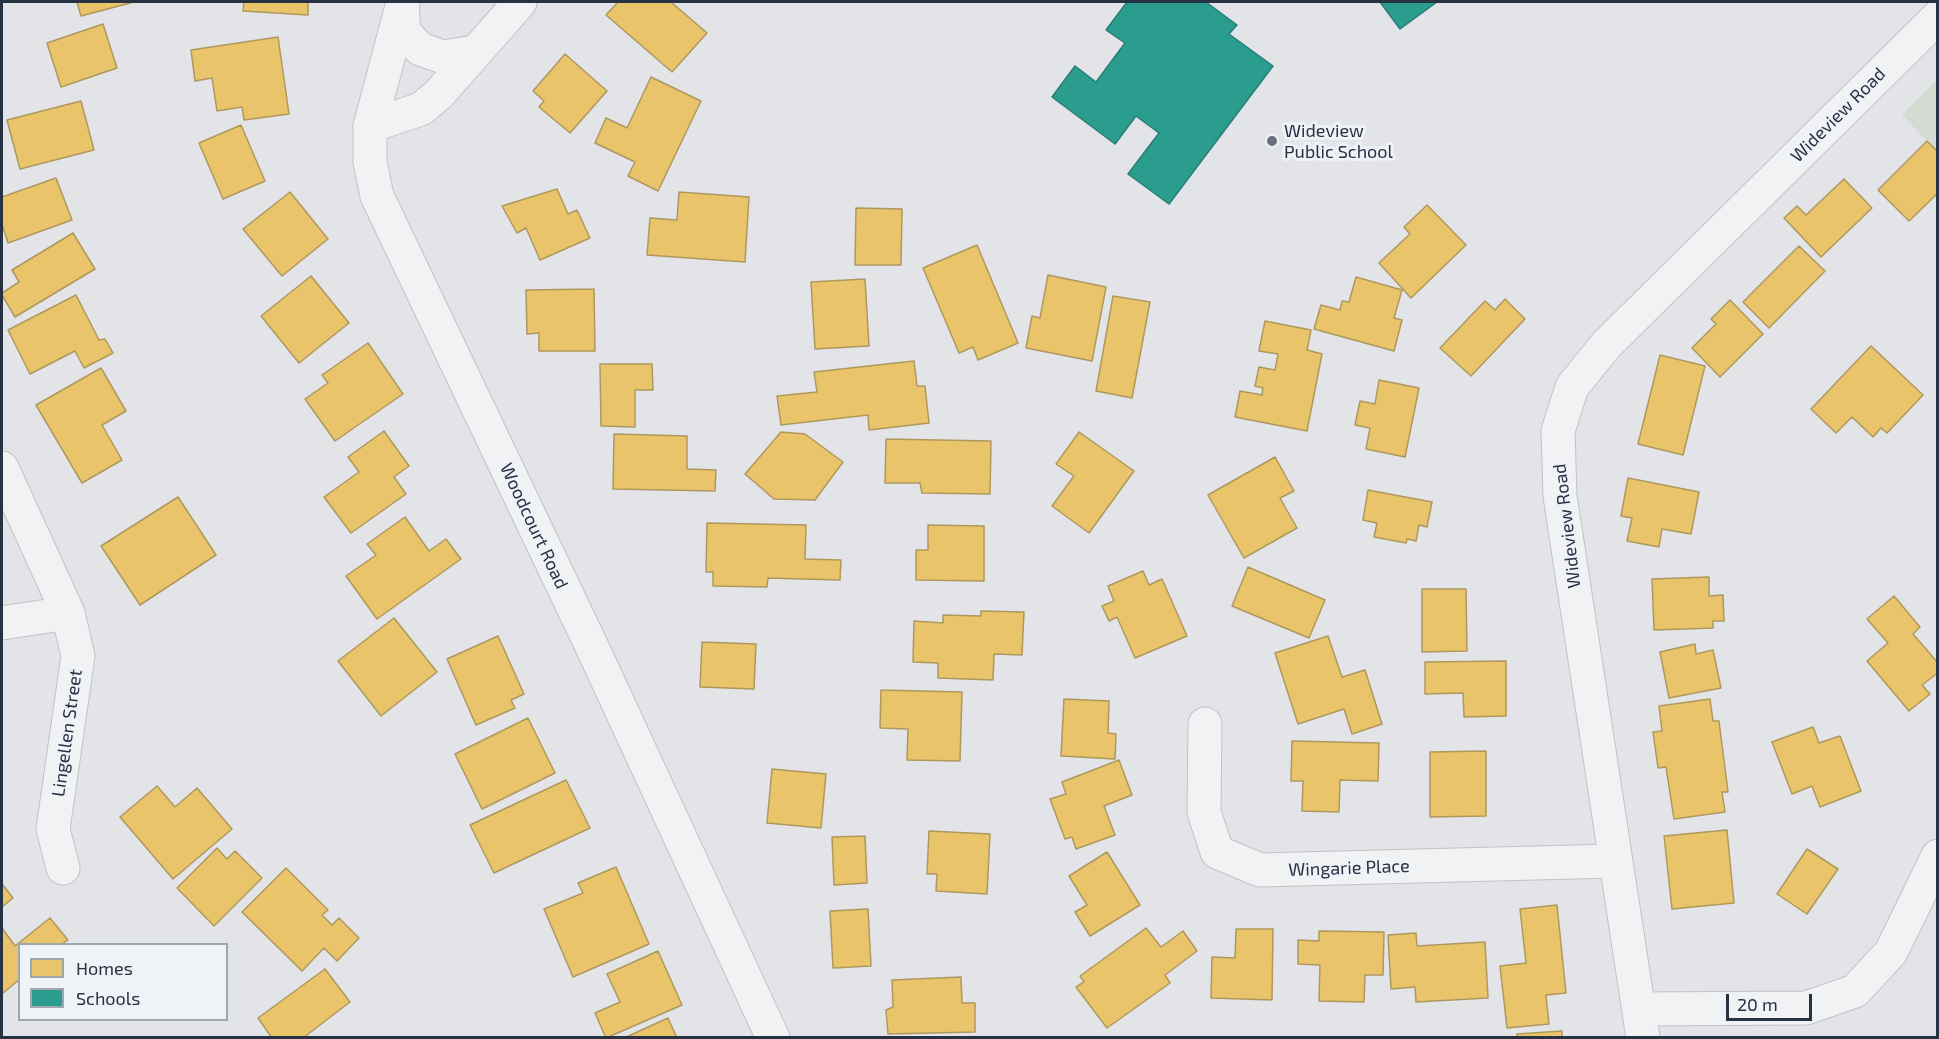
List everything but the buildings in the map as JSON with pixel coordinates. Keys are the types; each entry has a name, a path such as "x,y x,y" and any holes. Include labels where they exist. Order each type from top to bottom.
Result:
{"street":[{"path":"402,2 404,32 420,49 443,57 476,52"},
{"name":"Woodcourt Road","path":"402,2 370,126 370,162 377,196 593,649 772,1038"},
{"path":"370,126 421,109 439,94 519,2"},
{"name":"Wideview Road","path":"1641,1023 1614,861 1560,496 1558,431 1572,387 1606,345 1938,17"},
{"name":"Lingellen Street","path":"2,468 68,613 78,656 53,829 63,868"},
{"path":"2,623 68,613"},
{"name":"Wingarie Place","path":"1204,724 1204,812 1217,852 1260,870 1614,861"},
{"path":"1641,1023 1806,1008 1855,992 1891,952 1938,856"}],"shaded area":[{"path":"1937,80 1937,151 1902,115"}],"place":[{"name":"Wideview Public School","path":"1272,141"}]}
